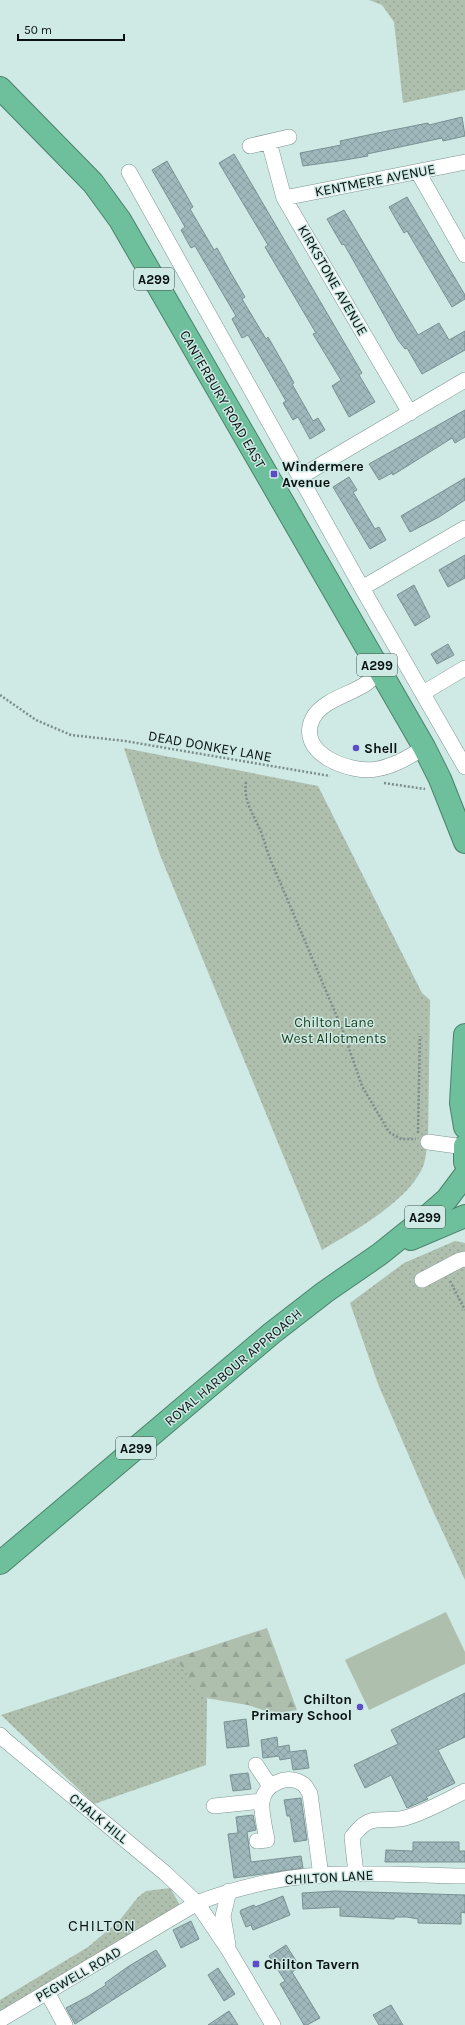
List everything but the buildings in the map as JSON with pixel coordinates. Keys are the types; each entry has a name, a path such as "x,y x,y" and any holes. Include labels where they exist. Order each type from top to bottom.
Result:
{"highway":[{"name":"CANTERBURY ROAD EAST","path":"0,88 93,183 120,220 424,747 440,779 465,842"},
{"path":"465,1035 461,1103 465,1127"},
{"path":"465,1146 465,1162"},
{"name":"ROYAL HARBOUR APPROACH","path":"0,1563 272,1333 325,1292 380,1254 447,1198 465,1175"},
{"name":"ROYAL HARBOUR APPROACH","path":"380,1254 408,1240 465,1216"}],"street":[{"path":"250,146 289,137"},
{"name":"KIRKSTONE AVENUE","path":"269,142 284,198 410,413"},
{"name":"KENTMERE AVENUE","path":"284,198 465,162"},
{"name":"CANTERBURY ROAD EAST","path":"129,172 362,588 465,767"},
{"path":"418,172 465,255"},
{"path":"300,477 465,380"},
{"path":"362,588 465,528"},
{"path":"422,693 465,668"},
{"path":"380,671 364,685 325,706 314,716 308,731 311,742 324,756 337,764 351,768 370,769 377,769 406,759 424,747"},
{"path":"428,1142 465,1146"},
{"path":"422,1280 460,1260 465,1259"},
{"name":"CHALK HILL","path":"0,1734 5,1740 165,1873 197,1903 228,1949 273,2025"},
{"path":"256,1765 270,1786"},
{"path":"257,1840 267,1840 262,1802 270,1786 279,1781 292,1779 304,1784 310,1794 321,1876"},
{"path":"356,1874 352,1837 367,1823 371,1821 406,1818 465,1791"},
{"path":"214,1806 262,1802"},
{"name":"CHILTON LANE","path":"197,1903 229,1891 275,1880 356,1874 465,1876"},
{"path":"228,1949 223,1916 229,1891"},
{"name":"PEGWELL ROAD","path":"0,2020 197,1903"},
{"path":"47,1992 65,2025"}],"path":[{"name":"DEAD DONKEY LANE","path":"0,695 36,720 71,735 125,741 336,777"},
{"path":"246,782 245,788 248,804 262,833 269,856 342,1031 362,1086 388,1132 401,1139 418,1139 420,1036"},
{"path":"381,783 427,789"},
{"path":"444,1268 465,1310"}],"green space":[{"path":"369,0 465,0 465,90 403,103 394,22 382,5"},
{"name":"Chilton Lane West Allotments","path":"124,748 318,786 422,993 430,1000 428,1142 424,1164 417,1177 407,1190 394,1202 350,1234 322,1250 160,855"},
{"path":"455,1241 465,1243 465,1580 427,1498 378,1384 350,1303 404,1263"},
{"path":"446,1612 465,1652 465,1664 369,1710 345,1660"},
{"path":"267,1628 297,1710 274,1714 248,1705 205,1698 175,1658"},
{"path":"175,1658 207,1699 206,1765 94,1804 1,1715"},
{"path":"170,1888 180,1905 0,2015 0,2000 88,1947 119,1921 138,1897 146,1891"}],"place":[{"name":"Windermere Avenue","path":"274,474"},
{"name":"Shell","path":"356,748"},
{"name":"Chilton Primary School","path":"360,1707"},
{"name":"Chilton Tavern","path":"256,1964"}],"district":[{"name":"CHILTON","path":"102,1925"}]}
